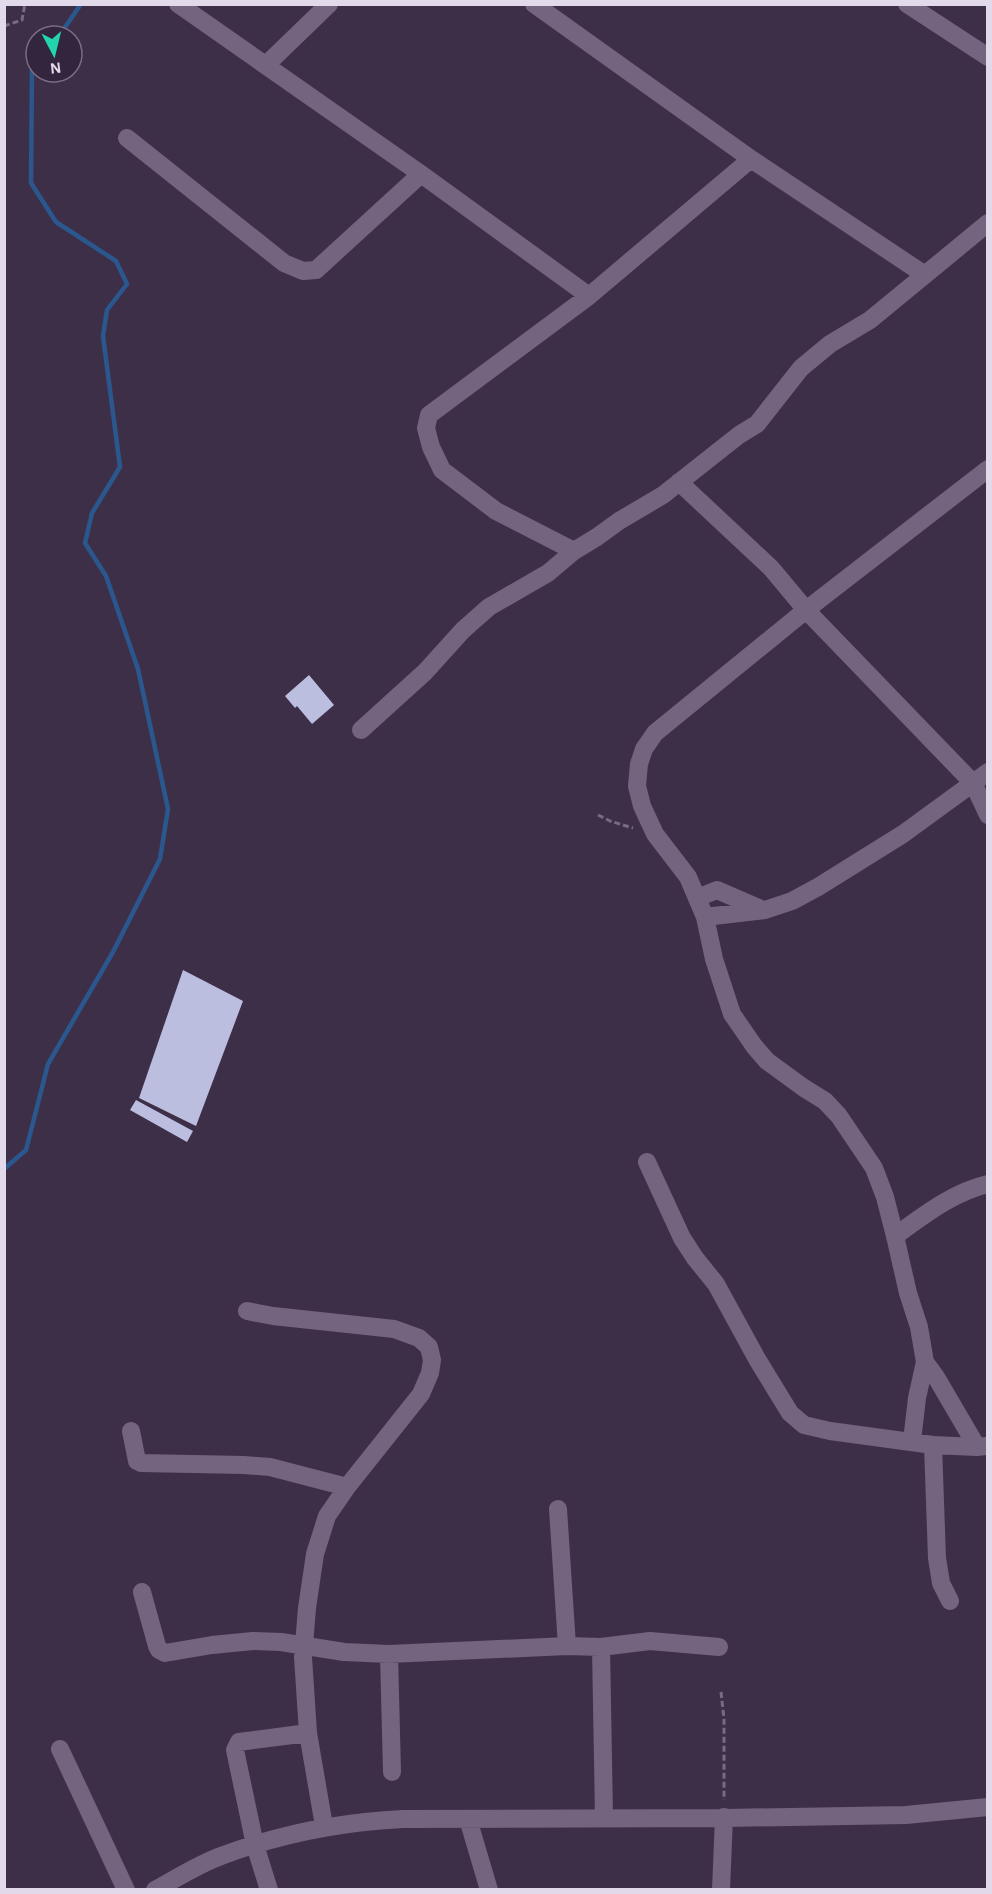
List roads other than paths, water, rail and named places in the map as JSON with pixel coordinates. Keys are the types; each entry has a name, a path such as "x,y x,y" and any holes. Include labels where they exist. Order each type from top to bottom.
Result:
{"street":[{"path":"178,4 421,174 589,296"},
{"path":"266,65 328,4"},
{"path":"534,4 751,159 925,275"},
{"path":"907,4 987,57"},
{"path":"127,138 284,263 303,271 316,270 421,174"},
{"path":"574,551 496,511 442,470 431,447 426,428 429,415 589,296 751,159"},
{"path":"361,730 425,672 463,630 489,607 548,573 574,551 663,495 739,435 757,424 801,368 830,344 870,320 987,223"},
{"path":"912,1442 917,1398 925,1362 919,1327 908,1293 885,1197 874,1168 839,1116 825,1101 767,1061 732,1014 714,959 705,917 688,877 655,834 642,807 637,786 639,764 644,749 655,733 806,610 987,469"},
{"path":"679,482 771,568 806,610 980,777 987,815"},
{"path":"705,917 765,910 792,901 903,834 980,777"},
{"path":"697,898 717,890 765,910"},
{"path":"647,1162 682,1238 716,1284 790,1413 804,1425 830,1431 933,1445 982,1446"},
{"path":"895,1236 956,1196 987,1184"},
{"path":"247,1311 273,1316 394,1329 419,1338 429,1347 432,1360 421,1394 346,1486 327,1516 315,1554 303,1646 304,1689 308,1733 324,1826"},
{"path":"925,1362 982,1446"},
{"path":"131,1431 135,1455 137,1461 141,1463 270,1467 346,1486"},
{"path":"933,1445 937,1558 940,1583 950,1601"},
{"path":"558,1509 567,1646"},
{"path":"142,1592 157,1646 165,1653 253,1641 281,1642 344,1653 389,1654 567,1646 602,1647 651,1641 719,1647"},
{"path":"602,1647 604,1817"},
{"path":"389,1654 392,1772"},
{"path":"269,1890 255,1845 235,1750 236,1745 239,1742 308,1733"},
{"path":"60,1749 126,1890"},
{"path":"155,1890 219,1856 324,1826 383,1820 906,1815 987,1807"},
{"path":"721,1890 724,1817"},
{"path":"468,1819 489,1890"}],"waterway":[{"path":"67,24 81,4"},
{"path":"4,1169 26,1150 48,1064 113,952 160,859 168,809 138,669 106,576 85,543 92,513 120,467 103,336 107,310 127,284 116,261 56,222 31,183 32,84"}]}
